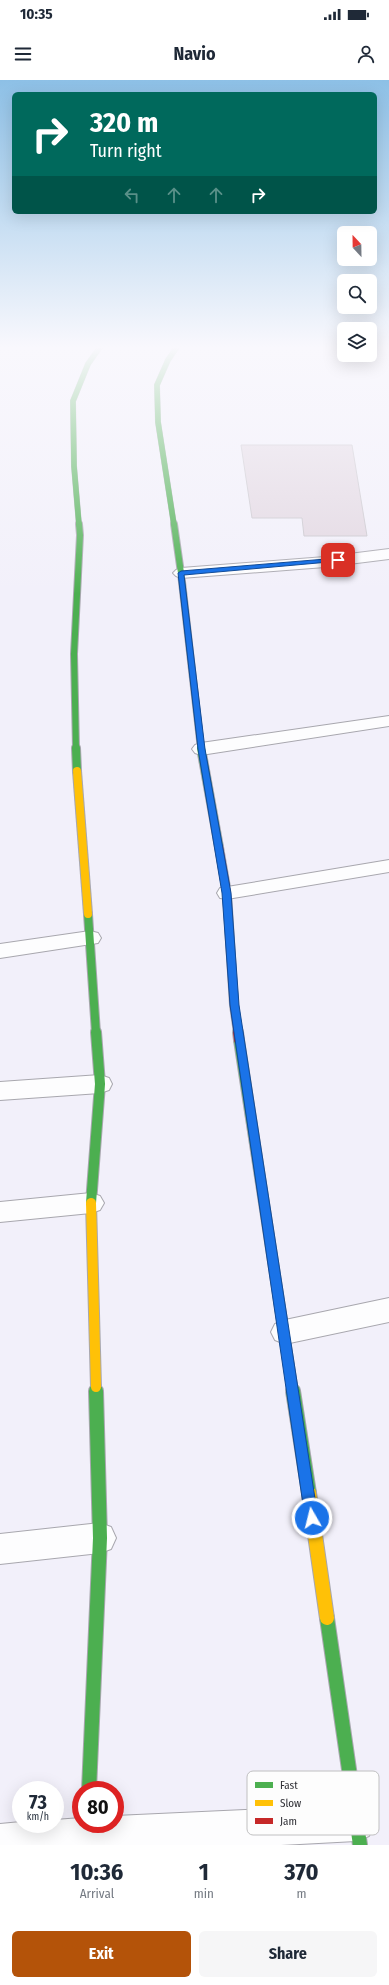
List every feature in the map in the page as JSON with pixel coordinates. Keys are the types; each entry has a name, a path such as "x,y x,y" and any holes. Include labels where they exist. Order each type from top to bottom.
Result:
{"main road":[{"path":"73,429 74,466 80,535 74,654 76,778 90,938 100,1084 91,1203 100,1538 89,1781"},
{"path":"159,429 181,573 201,749 227,893 234,1005 285,1332 349,1771"}],"street":[{"path":"181,573 325,562 389,554"},
{"path":"201,749 389,721"},
{"path":"227,893 389,866"},
{"path":"0,951 90,938"},
{"path":"0,1091 100,1084"},
{"path":"0,1212 91,1203"},
{"path":"285,1332 389,1310"},
{"path":"0,1549 100,1538"},
{"path":"0,1842 88,1835 247,1834"}],"building":[{"path":"241,445 352,445 367,536 304,536 302,518 252,518"}],"traffic: fast":[{"path":"73,429 74,466 80,535 74,654 77,771"},
{"path":"159,429 181,573 201,749 219,847"},
{"path":"88,914 100,1084 91,1203"},
{"path":"239,1040 309,1493"},
{"path":"89,1781 100,1538 96,1387"},
{"path":"327,1618 349,1771"},
{"path":"359,1835 360,1845"}],"traffic: slow":[{"path":"77,771 88,914"},
{"path":"91,1203 96,1387"},
{"path":"309,1493 327,1618"}],"traffic: jam":[{"path":"219,847 227,893 234,1005 239,1040"}],"route":[{"path":"312,1518 234,1005 227,893 201,749 181,573 338,560"}]}
